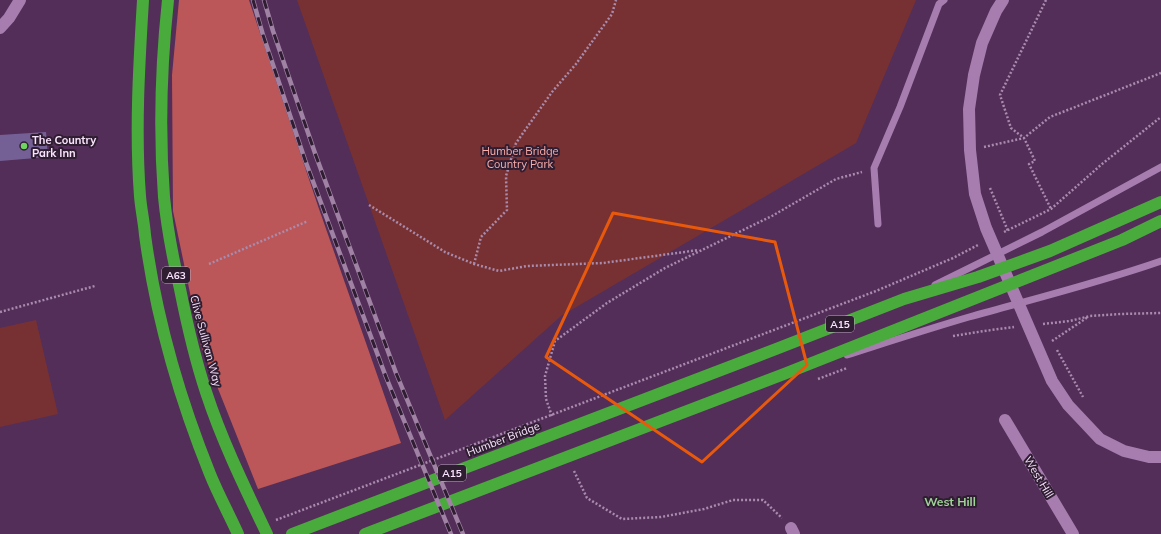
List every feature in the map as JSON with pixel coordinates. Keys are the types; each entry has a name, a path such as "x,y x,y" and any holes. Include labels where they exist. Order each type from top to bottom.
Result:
{"highway":[{"name":"A63","path":"143,0 138,74 137,136 140,198 150,265 164,335 182,399 210,474 238,534"},
{"name":"Clive Sullivan Way","path":"168,0 162,77 162,138 164,198 174,262 188,331 206,392 233,465 268,528"},
{"path":"904,299 978,277 1050,251 1161,202"},
{"path":"784,374 1122,240 1161,222"},
{"name":"Humber Bridge","path":"292,534 904,299"},
{"name":"A15","path":"365,534 784,374"}],"street":[{"path":"0,28 9,18 20,0"},
{"path":"1003,0 996,11 982,43 974,75 969,109 970,150 975,194 986,228 1052,381 1068,405 1100,439 1124,451 1149,457 1161,457"},
{"name":"West Hill","path":"1005,420 1073,534"}],"lane":[{"path":"878,224 874,168 900,107 939,4 944,0"},
{"name":"A15","path":"904,299 969,269 1042,232 1161,167"},
{"name":"A15","path":"784,374 962,319 1127,273 1161,261"}],"path":[{"path":"474,264 481,237 507,210 506,176 516,144 552,92 576,64 612,14 616,0"},
{"path":"1046,0 1000,95 1011,128 1024,138 1035,161 1029,164 1051,209"},
{"path":"970,150 1024,138 1050,117 1161,73"},
{"path":"1002,233 1051,209 1102,164 1161,117"},
{"path":"369,205 445,252 474,264 499,271 527,266 603,263 702,250 772,216 836,179 874,168"},
{"path":"209,264 308,221"},
{"path":"268,528 605,394 876,291 953,258 981,244"},
{"path":"0,312 95,286"},
{"path":"1039,324 1070,321 1090,316 1161,313"},
{"path":"1052,341 1090,316"},
{"path":"948,338 1015,327"},
{"path":"1056,348 1083,397 1088,403"},
{"path":"811,381 848,368"}],"highlighted area":[{"path":"613,213 775,242 807,365 702,462 546,357"}],"green space":[{"name":"Humber Bridge Country Park","path":"297,0 916,0 856,143 561,316 445,420"},
{"path":"36,320 58,414 0,427 0,328"}],"shaded area":[{"path":"179,0 249,0 318,206 401,443 258,489 201,346 173,211 172,75"}],"building":[{"name":"The Country Park Inn","path":"46,132 48,157 0,161 0,135"}],"railway":[{"path":"253,0 263,35 305,160 386,377 451,534"},
{"path":"264,0 273,31 316,156 396,373 463,534"}],"place":[{"name":"The Country Park Inn","path":"24,146"}],"district":[{"name":"West Hill","path":"950,501"}]}
